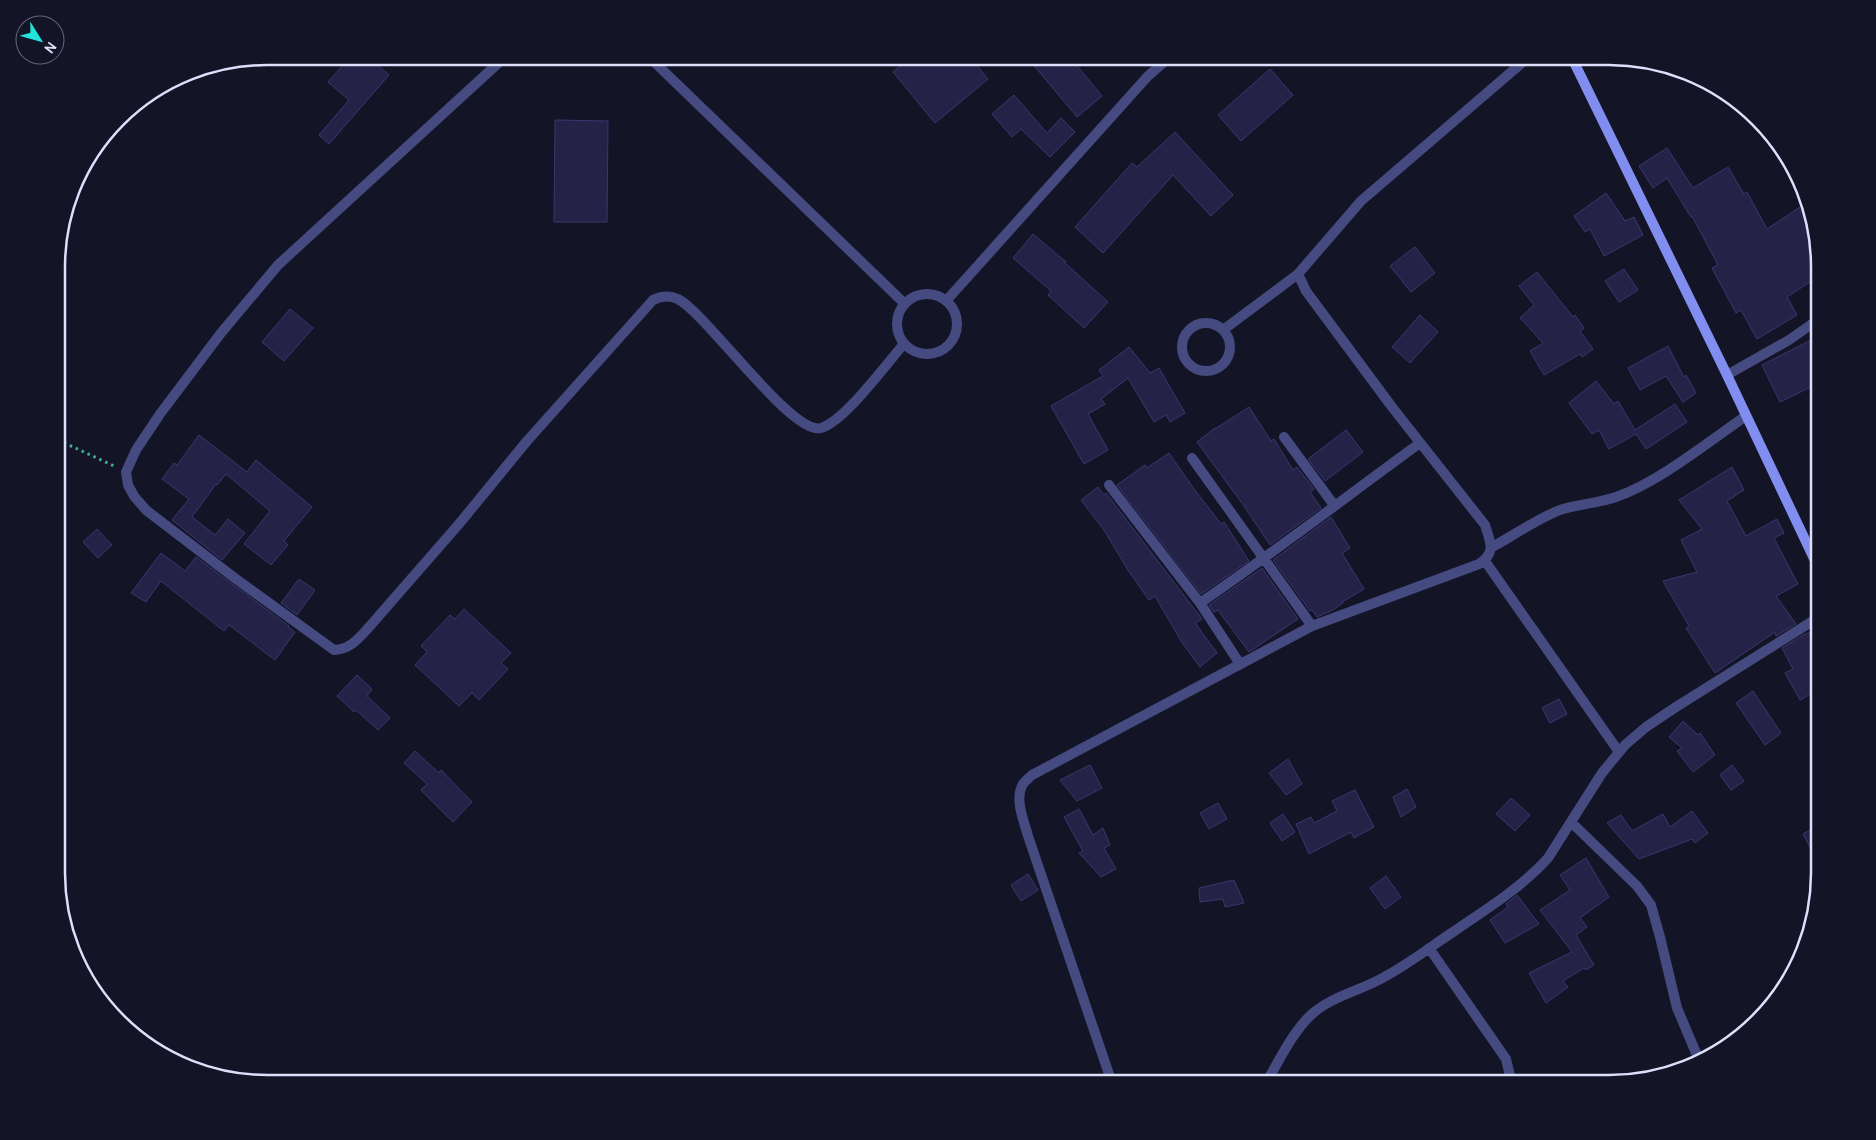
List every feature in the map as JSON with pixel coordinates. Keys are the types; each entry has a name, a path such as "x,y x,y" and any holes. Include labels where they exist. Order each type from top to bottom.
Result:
{"main road":[{"path":"1575,65 1727,375 1811,552"}],"street":[{"path":"496,65 278,265 221,333 160,414 136,450 126,472 128,486 146,510 236,579 334,650 341,649 356,641 396,598 527,441 653,300 670,296 679,300 716,334 759,384 803,422 814,427 821,428 851,406 904,344"},
{"path":"657,65 905,304"},
{"path":"946,301 1142,83 1161,65"},
{"path":"1223,330 1298,274 1361,201 1520,65"},
{"path":"1298,274 1306,291 1420,443 1485,525 1492,547"},
{"path":"925,294 936,296 946,301 956,314 957,322 956,331 949,345 942,350 926,354 911,350 904,344 899,335 897,324 899,313 905,304 914,297 925,294"},
{"path":"1211,324 1223,330 1230,342 1230,349 1225,362 1208,371 1201,371 1189,364 1185,359 1182,346 1187,333 1192,328 1198,325 1211,324"},
{"path":"1727,375 1789,340 1811,325"},
{"path":"1109,1075 1028,836 1020,805 1023,783 1032,776 1312,626 1479,564 1485,561 1492,547 1551,514 1564,509 1616,497 1636,488 1666,471 1746,416"},
{"path":"1284,437 1334,505"},
{"path":"1200,604 1420,443"},
{"path":"1192,458 1312,626"},
{"path":"1109,485 1200,604 1240,664"},
{"path":"1485,561 1619,752"},
{"path":"1271,1075 1303,1023 1314,1012 1337,998 1385,977 1509,894 1537,871 1548,858 1602,773 1619,752 1646,728 1811,622"},
{"path":"1571,822 1637,886 1651,905 1678,1008 1697,1055"},
{"path":"1428,948 1506,1059 1510,1075"}],"path":[{"path":"65,443 126,472"}],"building":[{"path":"343,65 377,65 389,75 329,144 319,135 349,100 328,82"},
{"path":"901,65 976,65 988,79 935,123 893,72"},
{"path":"1034,65 1076,65 1102,96 1077,117"},
{"path":"1270,69 1293,95 1241,141 1218,115"},
{"path":"1014,95 1047,133 1061,118 1075,132 1050,157 1021,129 1012,137 992,114"},
{"path":"555,120 608,121 607,222 554,222"},
{"path":"1175,132 1233,195 1211,216 1173,175 1103,253 1075,227 1132,163 1137,167"},
{"path":"1667,148 1693,188 1728,167 1744,194 1747,192 1767,229 1801,206 1811,254 1811,281 1787,297 1797,315 1757,339 1741,310 1736,313 1712,268 1718,265 1692,216 1667,178 1653,188 1639,166"},
{"path":"1606,193 1625,221 1634,217 1643,235 1604,256 1590,229 1585,232 1574,216"},
{"path":"1033,234 1108,302 1084,328 1048,295 1051,291 1013,258"},
{"path":"1415,247 1435,273 1411,292 1390,266"},
{"path":"1624,269 1638,290 1619,302 1605,281"},
{"path":"1537,272 1573,317 1575,315 1584,328 1580,331 1593,349 1582,357 1580,354 1544,375 1530,351 1543,343 1520,318 1534,305 1519,286"},
{"path":"290,309 313,328 284,361 262,342"},
{"path":"1420,315 1438,332 1410,363 1392,347"},
{"path":"1811,340 1811,387 1780,402 1762,365"},
{"path":"1668,346 1684,377 1686,375 1696,393 1683,402 1666,376 1640,390 1628,368"},
{"path":"1129,347 1150,373 1159,368 1185,413 1170,422 1166,415 1154,422 1128,378 1101,399 1105,404 1088,414 1108,450 1084,464 1051,406 1103,376 1099,370"},
{"path":"1596,381 1614,404 1618,401 1635,430 1675,404 1687,422 1646,449 1636,434 1609,449 1599,430 1592,434 1569,403"},
{"path":"1249,407 1271,441 1274,439 1293,470 1297,467 1314,489 1310,492 1321,508 1270,545 1197,442 1215,428"},
{"path":"1346,430 1363,452 1325,481 1308,459"},
{"path":"199,435 247,472 256,460 312,507 284,541 288,545 271,565 244,544 270,511 226,474 216,484 192,517 215,535 228,519 245,533 222,560 172,520 189,499 162,479 174,463 177,465"},
{"path":"1169,453 1221,524 1224,522 1249,561 1201,594 1117,485 1145,465 1147,468"},
{"path":"1732,467 1744,490 1727,501 1746,536 1777,519 1784,533 1774,538 1798,584 1776,596 1796,624 1776,636 1775,632 1715,673 1686,628 1689,626 1663,581 1697,572 1681,540 1702,529 1679,500"},
{"path":"1098,487 1104,495 1106,493 1202,619 1195,623 1217,653 1200,667 1181,641 1155,596 1149,600 1104,530 1081,500"},
{"path":"1331,517 1350,548 1342,553 1364,589 1331,611 1317,617 1312,610 1310,611 1273,560"},
{"path":"97,529 112,545 98,558 83,542"},
{"path":"161,553 185,571 196,557 289,626 295,632 275,660 229,625 224,631 161,581 146,602 131,593"},
{"path":"1262,568 1298,619 1249,652 1218,610 1214,612 1209,605"},
{"path":"299,579 315,590 297,615 281,603"},
{"path":"464,609 511,653 501,663 508,669 479,700 472,693 459,706 415,665 427,652 421,646 450,615 455,619"},
{"path":"1811,632 1811,694 1800,700 1785,673 1793,669 1782,648"},
{"path":"357,675 372,689 367,696 390,718 378,730 337,696"},
{"path":"1753,691 1781,733 1765,745 1736,703"},
{"path":"1559,699 1567,714 1550,723 1542,708"},
{"path":"1683,721 1698,735 1700,733 1715,755 1693,772 1677,751 1682,748 1669,737"},
{"path":"415,751 439,773 441,770 472,802 453,822 421,790 427,784 404,763"},
{"path":"1288,759 1302,784 1286,795 1269,773"},
{"path":"1090,765 1102,788 1077,801 1060,780"},
{"path":"1732,765 1744,781 1731,790 1720,775"},
{"path":"1407,789 1416,807 1401,817 1393,797"},
{"path":"1355,790 1374,827 1354,838 1351,832 1309,854 1296,824 1311,817 1314,823 1337,811 1332,801"},
{"path":"1511,798 1530,815 1515,831 1496,814"},
{"path":"1218,803 1227,819 1209,829 1200,813"},
{"path":"1079,809 1093,835 1103,828 1110,845 1104,848 1116,869 1101,877 1079,853 1083,851 1064,817"},
{"path":"1692,811 1708,833 1695,843 1692,839 1639,859 1607,823 1621,815 1632,831 1663,814 1670,827"},
{"path":"1283,814 1295,832 1282,841 1270,823"},
{"path":"1811,830 1811,849 1803,834"},
{"path":"1586,858 1609,897 1580,918 1587,927 1576,935 1594,965 1586,970 1584,968 1563,981 1568,987 1546,1003 1529,973 1572,952 1540,910 1570,890 1560,875"},
{"path":"1028,874 1038,890 1021,901 1011,885"},
{"path":"1386,876 1401,897 1385,909 1370,888"},
{"path":"1234,880 1244,903 1225,907 1223,899 1200,902 1199,888"},
{"path":"1517,895 1539,924 1505,943 1490,920 1508,907 1506,904"}]}
